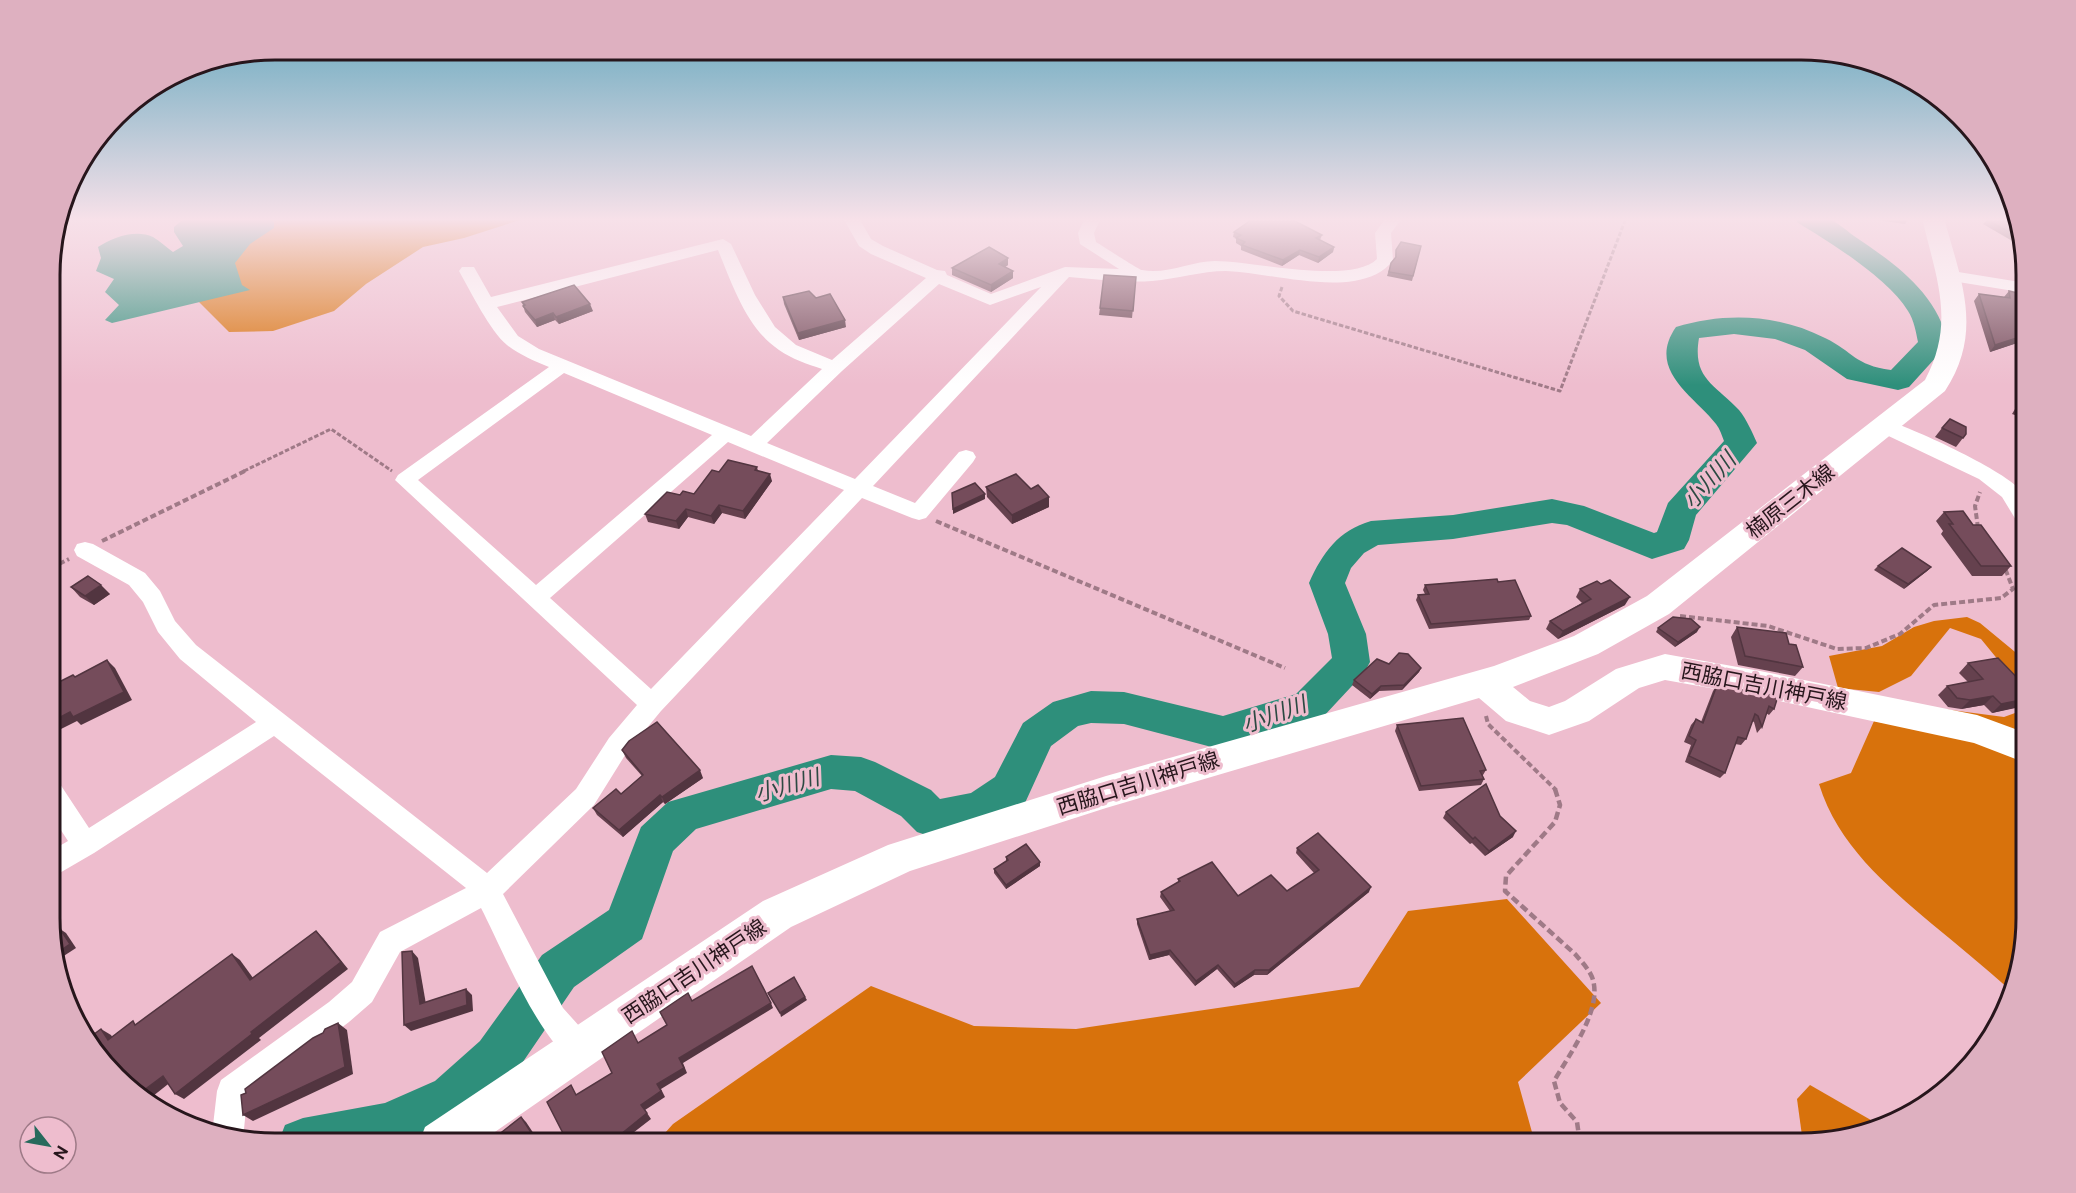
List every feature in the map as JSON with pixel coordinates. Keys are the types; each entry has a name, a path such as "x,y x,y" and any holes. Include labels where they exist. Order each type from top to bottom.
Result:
{"main road":[{"name":"楠原三木線","path":"1485,683 1586,645 1658,605 1936,385 1951,355 1955,333 1954,311 1946,274"},
{"name":"西脇口吉川神戸線","path":"456,1133 777,914 901,857 1106,792 1485,683 1518,711 1549,720 1578,711 1628,678 1665,668 1760,684 1977,729 2016,744"}],"street":[{"path":"469,274 486,304 512,340 532,353 754,444 856,489 919,513 966,457"},
{"path":"486,304 606,274"},
{"path":"737,274 748,298 776,340 786,347 835,367"},
{"path":"936,274 990,300 1061,274"},
{"path":"229,1128 232,1091 339,1012 362,992 390,942 487,891 585,797 618,745 652,704 1063,274"},
{"path":"1104,274 1152,276 1166,274"},
{"path":"1285,274 1353,276 1362,274"},
{"path":"1946,274 2016,286"},
{"path":"754,444 835,367 939,275"},
{"path":"562,366 405,480 652,704"},
{"path":"1885,426 1986,474 2010,492 2016,502"},
{"path":"536,598 726,433"},
{"path":"85,550 137,579 152,597 166,626 188,652 474,878 487,891 553,1018 579,1049"},
{"path":"60,860 275,723"},
{"path":"60,806 85,845"}],"path":[{"path":"1285,274 1279,296 1293,310 1560,391 1605,274"},
{"path":"60,563 331,429 405,480"},
{"path":"1980,538 1976,506 1986,474"},
{"path":"919,513 1285,668"},
{"path":"1658,605 1673,615 1768,626 1837,649 1866,648 1900,634 1934,605 2001,598 2013,588 2006,569 2000,562"},
{"path":"1485,683 1484,709 1488,724 1556,788 1561,800 1561,812 1555,822 1506,876 1505,891 1517,906 1576,956 1591,974 1595,988 1587,1022 1554,1081 1560,1103 1577,1122 1579,1133"}],"shaded area":[{"path":"102,274 238,274 242,285 250,290 112,323 105,320 119,305 105,292 114,279"},
{"path":"195,274 382,274 334,311 273,331 229,332 195,298"},
{"path":"1967,617 1980,623 2016,653 2016,682 1981,639 1950,628 1911,676 1879,692 1838,688 1829,656 1882,646 1914,627 1934,621"},
{"path":"1928,707 2004,717 2016,713 2016,734"},
{"path":"1874,721 1982,741 2016,754 2016,932 2005,986 1914,909 1865,862 1851,845 1827,806 1819,784 1851,773"},
{"path":"1507,899 1601,1003 1518,1082 1532,1133 665,1133 673,1124 871,986 974,1026 1076,1029 1359,987 1408,911"},
{"path":"1810,1085 1873,1121 1843,1129 1802,1133 1797,1099"}],"building":[{"path":"965,274 1009,274 991,285"},
{"path":"1104,275 1136,277 1133,311 1100,308"},
{"path":"574,285 590,304 556,317 553,313 535,320 523,306 525,305 522,302"},
{"path":"809,291 816,298 830,294 845,320 798,333 783,297"},
{"path":"2009,291 2016,293 2016,338 1995,345 1979,294 2010,298"},
{"path":"1950,419 1966,427 1966,434 1963,438 1942,428"},
{"path":"728,460 757,467 755,470 770,474 743,511 719,505 711,516 686,509 676,521 645,514 667,492 680,495 683,491 694,494 712,470 719,472"},
{"path":"1016,474 1031,489 1038,485 1049,497 1012,515 986,487"},
{"path":"975,483 985,494 953,509 952,493"},
{"path":"1963,511 1973,525 1981,525 2011,566 1981,566 1949,524 1953,524 1944,512"},
{"path":"1902,548 1931,567 1908,584 1878,566"},
{"path":"88,576 101,585 85,596 71,587"},
{"path":"1497,579 1498,582 1515,580 1531,616 1431,624 1418,595 1429,594 1425,585"},
{"path":"1610,580 1630,597 1563,631 1550,621 1591,599 1580,589 1597,581 1601,584"},
{"path":"1673,617 1691,619 1700,627 1678,642 1658,628"},
{"path":"1737,627 1786,633 1789,644 1796,645 1803,667 1745,656"},
{"path":"1399,653 1408,654 1421,668 1404,685 1381,686 1372,694 1354,680 1377,659 1389,664"},
{"path":"1998,658 2016,677 2016,701 2001,704 1993,696 1970,700 1957,698 1947,686 1983,679 1968,663"},
{"path":"107,660 124,692 73,717 70,712 60,717 60,682 73,675 75,677"},
{"path":"1717,685 1738,688 1753,695 1752,691 1778,696 1774,709 1769,706 1762,727 1755,714 1746,739 1738,737 1725,773 1689,756 1696,740 1689,736 1696,719 1703,723"},
{"path":"1463,718 1486,770 1480,771 1484,779 1421,786 1397,725"},
{"path":"657,722 700,770 662,797 660,795 619,830 593,808 616,789 621,794 643,775 622,750 629,741"},
{"path":"1486,784 1500,816 1516,831 1489,851 1475,837 1473,839 1446,812"},
{"path":"1318,833 1371,887 1269,970 1255,970 1235,984 1218,965 1196,981 1170,950 1150,955 1137,919 1174,910 1161,892 1180,881 1178,879 1212,862 1238,896 1271,875 1287,891 1319,870 1297,848"},
{"path":"1026,844 1040,862 1006,885 994,869 1008,860 1006,857"},
{"path":"60,929 70,944 62,949"},
{"path":"316,931 341,962 175,1094 163,1076 144,1089 113,1060 94,1034 101,1029 108,1040 133,1021 135,1025 232,954 250,980"},
{"path":"412,951 420,1004 466,989 467,1005 404,1025 402,952"},
{"path":"752,966 771,1003 679,1058 684,1068 657,1084 661,1091 641,1105 647,1113 622,1133 563,1133 547,1102 571,1085 576,1095 612,1073 602,1052 632,1031 638,1043 667,1025 660,1012 688,993 692,1001"},
{"path":"794,977 805,997 780,1013 768,993"},
{"path":"338,1023 345,1067 243,1115 241,1095 246,1093 245,1089 323,1033 325,1029"},
{"path":"521,1117 531,1133 501,1133"}],"waterway":[{"name":"小川川","path":"358,1133 386,1128 453,1099 497,1058 558,971 626,924 656,840 683,815 831,772 861,774 916,803 932,819 980,809 1010,790 1037,735 1067,713 1091,707 1124,708 1223,733 1309,706 1351,662 1347,634 1327,583 1336,562 1352,544 1371,533 1453,527 1552,511 1572,514 1652,546 1672,540 1680,511 1741,443 1728,418 1699,390 1686,373 1683,363 1686,333 1701,328 1734,325 1768,329 1815,344 1841,364 1857,372 1898,380 1933,344 1929,325 1923,312 1913,297 1888,274"}]}
